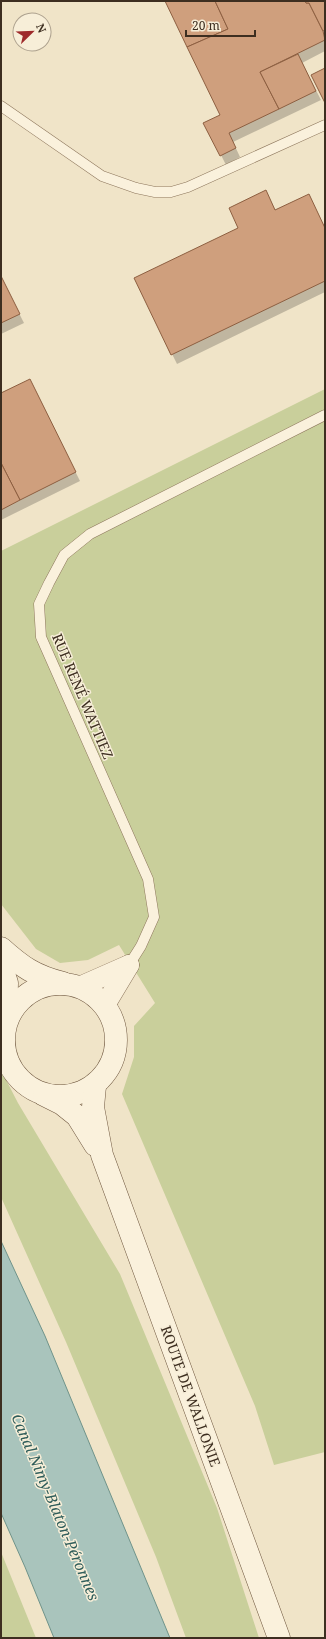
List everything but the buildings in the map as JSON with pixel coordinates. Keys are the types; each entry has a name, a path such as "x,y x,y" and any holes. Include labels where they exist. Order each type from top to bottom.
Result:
{"main road":[{"path":"1,948 28,970 44,978 72,985 93,994 105,1005 113,1020 117,1038 115,1056 107,1072 95,1086 79,1094 61,1097 43,1094"},
{"path":"1,964 7,983 4,1041 6,1056 14,1073 27,1086 62,1104 77,1116 102,1155"},
{"path":"6,1024 12,1010 22,999 34,990 49,985 72,985"},
{"path":"95,1086 93,1107 102,1155"},
{"name":"ROUTE DE WALLONIE","path":"102,1155 279,1638"}],"street":[{"path":"72,985 128,965"},
{"path":"105,1005 128,965"}],"lane":[{"path":"1,106 102,176 136,188 155,192 171,192 188,187 325,125"},
{"name":"RUE RENÉ WATTIEZ","path":"128,965 141,946 154,916 148,878 40,636 39,604 64,555 90,534 325,415"}],"green space":[{"path":"325,389 325,1452 274,1465 255,1406 122,1094 134,1057 134,1026 155,1003 119,945 88,960 60,963 36,949 1,904 1,551"},
{"path":"1,1070 18,1103 120,1274 217,1508 259,1638 186,1638 156,1557 66,1342 1,1197"},
{"path":"1,1552 36,1638 1,1638"}],"water":[{"name":"Canal Nimy-Blaton-Péronnes","path":"1,1241 45,1336 170,1638 54,1638 1,1513"}]}
